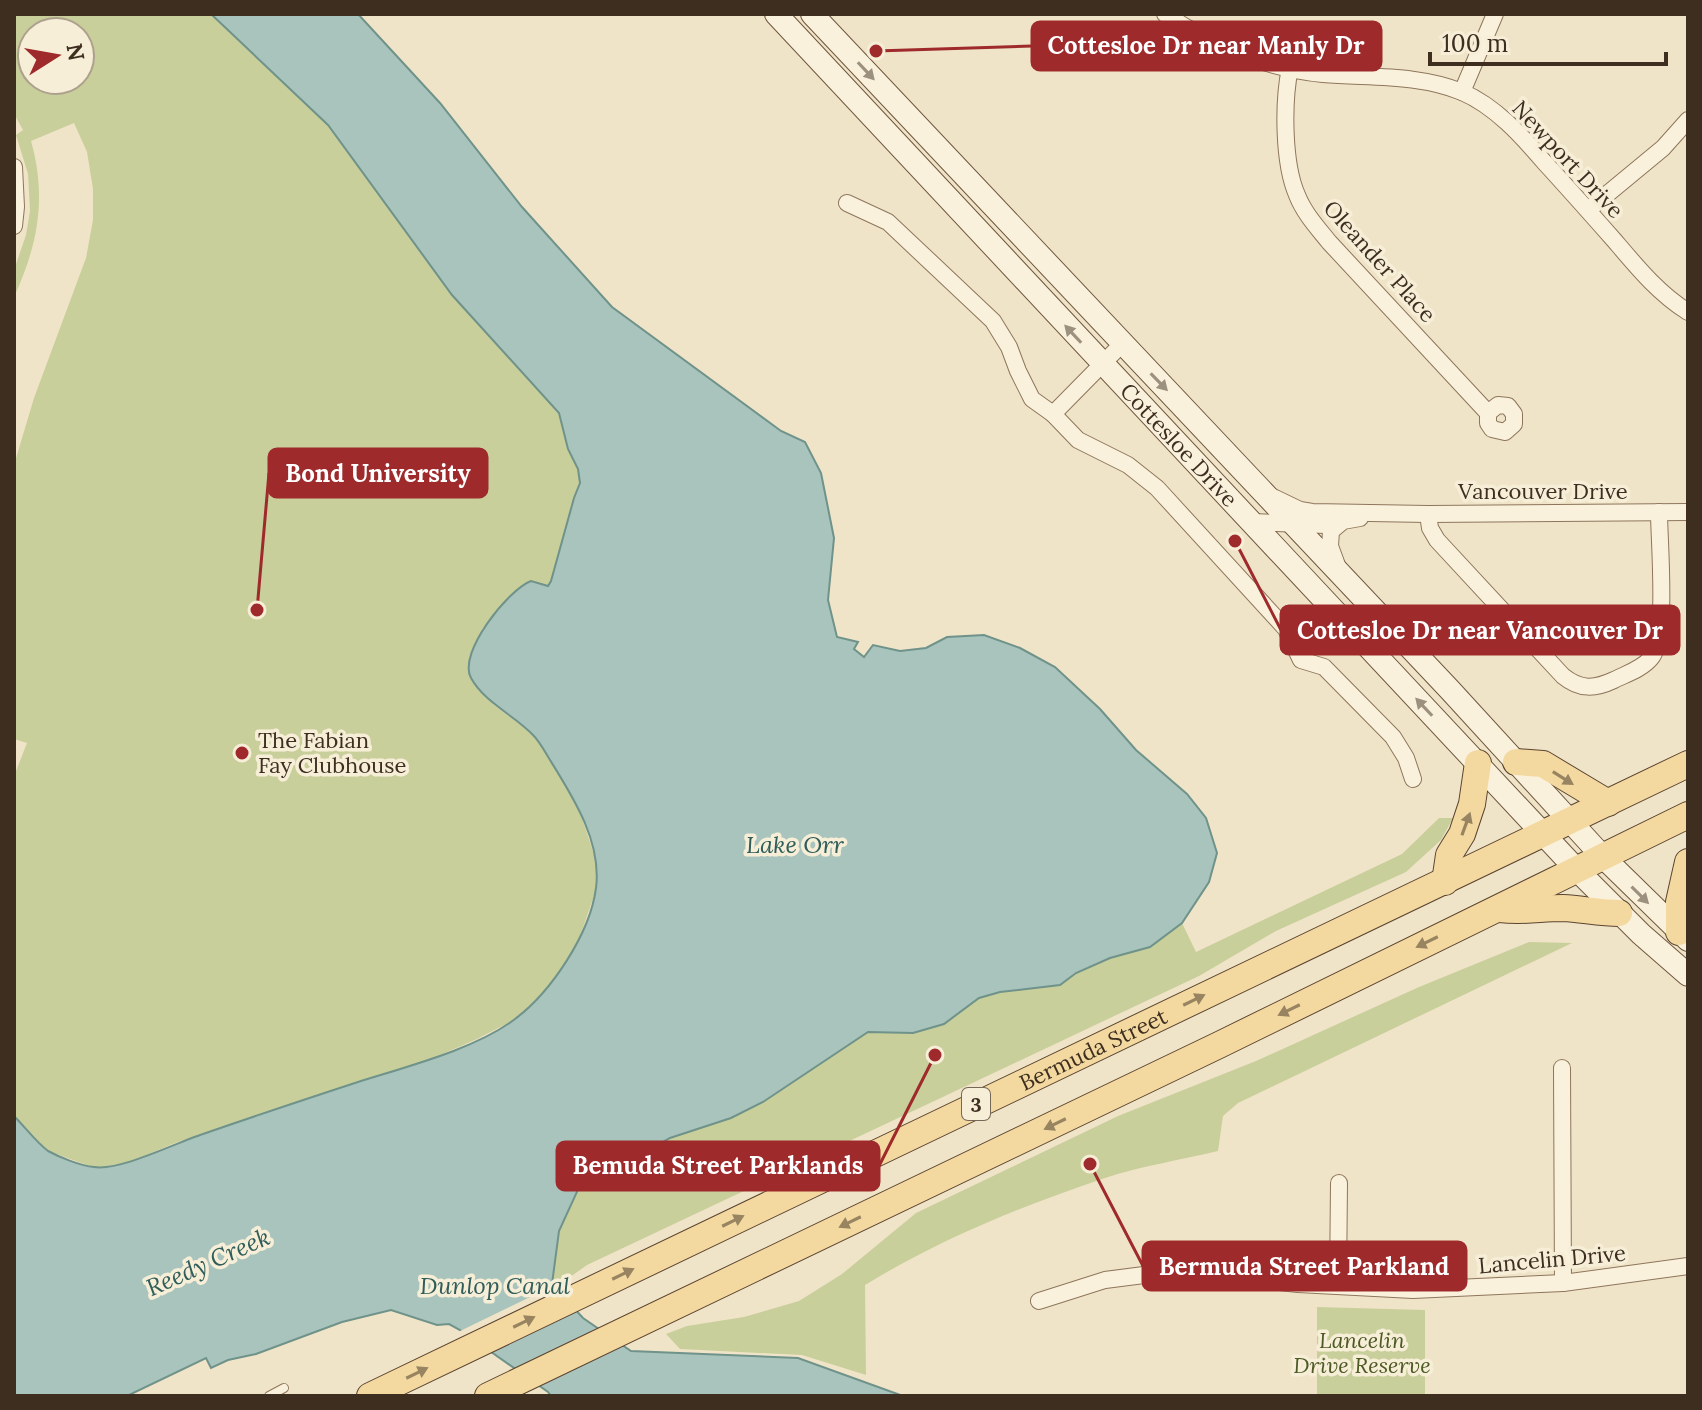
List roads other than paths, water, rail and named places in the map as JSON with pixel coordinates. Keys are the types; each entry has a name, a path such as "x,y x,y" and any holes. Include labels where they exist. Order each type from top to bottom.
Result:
{"main road":[{"name":"Cottesloe Drive","path":"776,14 1576,869 1688,975"},
{"name":"Cottesloe Drive","path":"812,14 1602,856 1684,936"},
{"path":"1516,762 1543,764 1608,803"},
{"path":"1445,882 1449,855 1462,834 1472,804 1478,763"},
{"name":"Bermuda Street","path":"370,1396 1688,764"},
{"name":"3","path":"488,1396 1219,1045 1688,815"},
{"path":"1684,936 1679,902 1688,862"},
{"path":"1496,908 1526,912 1568,908 1590,913 1619,913"}],"street":[{"name":"Newport Drive","path":"1165,14 1223,47 1290,68 1320,74 1412,79 1462,92 1492,110 1520,135 1654,286 1688,312"},
{"path":"1462,92 1495,14"},
{"name":"Oleander Place","path":"1290,68 1287,86 1289,171 1307,214 1329,242 1488,413"},
{"path":"1588,210 1663,148 1688,120"},
{"path":"14,167 14,226"},
{"path":"847,203 888,222 993,321 1009,347 1032,399 1053,414 1078,440 1128,465 1157,488 1286,629 1301,660 1324,667 1393,737 1406,758 1413,779"},
{"path":"1053,414 1122,344"},
{"name":"Vancouver Drive","path":"1258,488 1303,511 1383,511 1398,514"},
{"path":"1428,514 1430,528 1437,540 1563,676 1572,683 1595,687 1640,667 1656,651 1661,629 1659,512"},
{"name":"Vancouver Drive","path":"1251,522 1325,525 1398,514 1688,512"},
{"path":"1341,576 1329,540 1331,531 1343,521"},
{"path":"1562,1068 1563,1283"},
{"path":"1338,1286 1339,1183"},
{"name":"Lancelin Drive","path":"1039,1301 1105,1280 1167,1272 1413,1290 1563,1283 1688,1266"}],"lane":[{"path":"269,1396 284,1388"}],"water":[{"name":"Lake Orr","path":"211,14 358,14 440,103 522,207 612,307 781,431 805,442 821,473 834,538 828,600 837,637 858,642 854,649 864,657 873,645 900,651 926,648 947,637 984,635 1020,648 1055,667 1100,709 1136,750 1187,794 1206,818 1217,853 1209,882 1182,923 1150,947 1110,958 1076,973 1060,985 1000,992 979,998 944,1024 913,1033 868,1032 763,1102 731,1118 670,1138 642,1154 586,1172 559,1231 552,1284 583,1318 631,1351 798,1358 903,1396 551,1396 449,1324 437,1325 391,1310 342,1322 211,1368 206,1358 127,1396 14,1396 14,1116 48,1151 83,1165 105,1167 133,1161 222,1127 461,1048 499,1030 542,994 577,943 596,888 595,854 584,821 568,789 536,738 484,695 471,678 469,667 478,638 510,596 531,581 548,586 551,581 580,483 559,413 452,295 328,125"}],"place":[{"name":"Cottesloe Dr near Manly Dr","path":"876,51"},
{"name":"Cottesloe Dr near Vancouver Dr","path":"1235,541"},
{"name":"Bond University","path":"257,610"},
{"name":"The Fabian Fay Clubhouse","path":"242,753"},
{"name":"Bemuda Street Parklands","path":"935,1055"},
{"name":"Bermuda Street Parkland","path":"1090,1164"}],"water label":[{"name":"Reedy Creek","path":"208,1262"},
{"name":"Dunlop Canal","path":"495,1285"}],"park label":[{"name":"Lancelin Drive Reserve","path":"1362,1352"}]}
